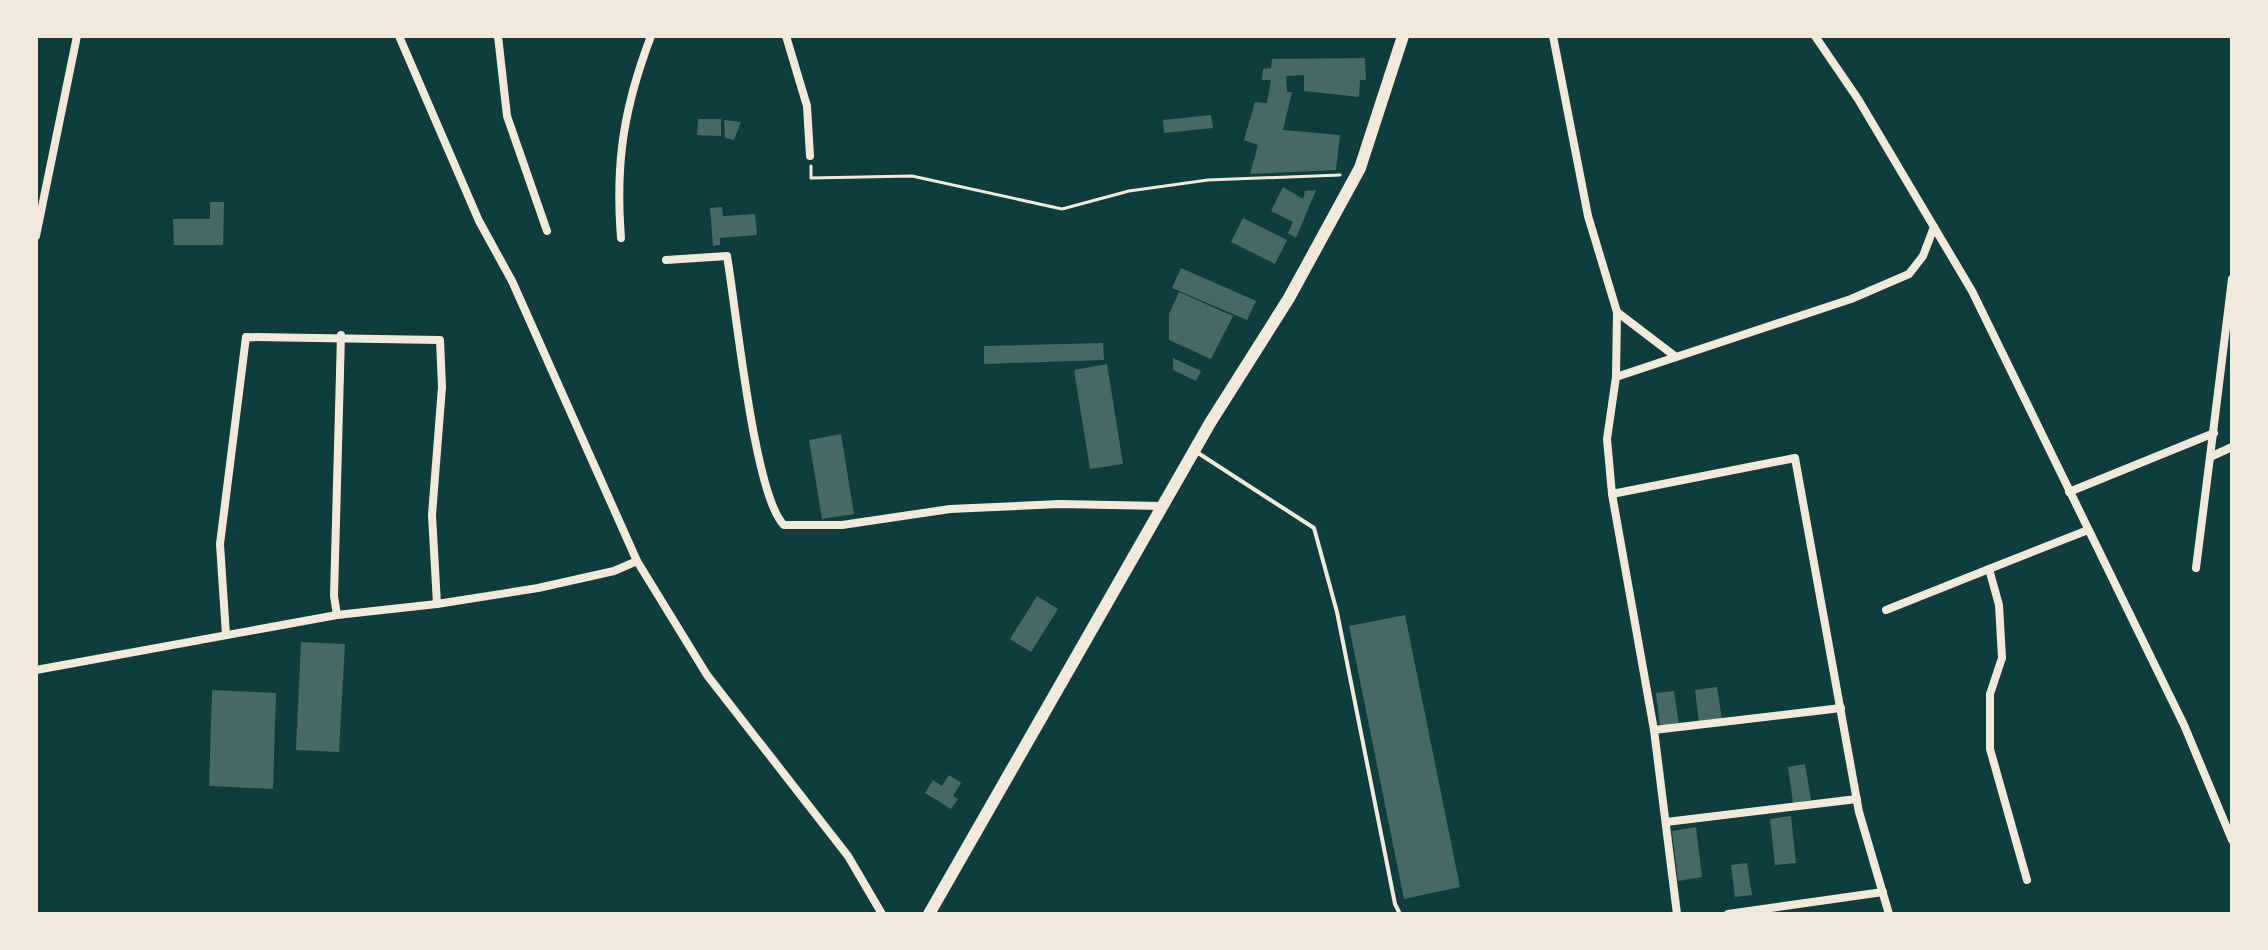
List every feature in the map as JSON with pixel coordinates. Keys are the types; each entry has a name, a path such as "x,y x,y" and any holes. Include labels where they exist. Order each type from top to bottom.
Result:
{"main road":[{"path":"929,914 1194,450 1289,298 1356,174 1403,36"}],"street":[{"path":"36,236 77,36"},
{"path":"399,36 479,221 512,281 637,561 707,675 848,856 882,914"},
{"path":"498,36 507,116 547,231"},
{"path":"621,238 617,186 619,152 631,89 651,36"},
{"path":"786,36 807,106 810,156"},
{"path":"1553,36 1588,216 1617,312 1616,377 1607,439 1612,494 1654,730 1677,914"},
{"path":"1815,36 1858,99 1972,291 2184,725 2232,840"},
{"path":"1616,377 1851,299 1909,274 1923,256 1934,227"},
{"path":"666,260 727,256 756,440 777,519 784,525 842,525 950,509 1059,504 1162,506"},
{"path":"2196,568 2232,279"},
{"path":"1617,312 1676,357"},
{"path":"226,635 220,544 246,337 341,335 440,340 442,387 432,515 437,604"},
{"path":"337,615 334,596 341,335"},
{"path":"2221,369 2232,364"},
{"path":"2069,492 2214,433"},
{"path":"2210,457 2232,447"},
{"path":"1612,494 1795,458 1857,799 1889,914"},
{"path":"1886,610 2088,530"},
{"path":"36,670 337,615 437,604 538,588 614,571 637,561"},
{"path":"1989,569 1999,605 2002,658 1990,694 1990,749 2027,880"},
{"path":"1654,730 1841,708"},
{"path":"1666,822 1857,799"},
{"path":"1728,914 1883,892"}],"lane":[{"path":"1194,450 1314,528 1337,612 1395,904 1400,914"}],"path":[{"path":"810,156 811,178 912,176 1062,209 1129,191 1208,180 1356,174"}],"building":[{"path":"1365,58 1366,80 1360,80 1359,97 1304,91 1304,75 1286,76 1287,92 1292,92 1283,130 1340,135 1336,170 1250,174 1258,145 1244,140 1255,102 1267,103 1271,80 1262,80 1263,69 1271,68 1272,59"},
{"path":"1211,115 1213,128 1164,133 1163,120"},
{"path":"698,119 721,119 721,136 697,135"},
{"path":"724,120 741,122 734,140 725,138"},
{"path":"1283,187 1303,199 1305,191 1316,190 1296,238 1288,233 1293,222 1271,211"},
{"path":"210,202 224,202 223,245 174,245 173,219 210,219"},
{"path":"722,207 723,216 755,214 757,235 720,238 720,245 713,246 710,208"},
{"path":"1243,218 1287,240 1275,264 1231,242"},
{"path":"1181,268 1256,301 1247,320 1172,288"},
{"path":"1179,292 1233,316 1211,359 1169,340 1169,314"},
{"path":"1103,343 1104,360 984,364 984,346"},
{"path":"1173,358 1201,371 1196,381 1173,370"},
{"path":"1107,364 1123,464 1090,469 1074,370"},
{"path":"841,434 854,514 822,519 809,440"},
{"path":"1037,596 1058,609 1031,652 1010,639"},
{"path":"1405,615 1460,887 1404,899 1349,626"},
{"path":"301,642 345,644 339,752 296,750"},
{"path":"1717,687 1722,720 1699,723 1695,690"},
{"path":"212,690 276,693 273,789 209,786"},
{"path":"1674,691 1679,725 1660,728 1656,693"},
{"path":"1805,764 1811,800 1793,803 1788,767"},
{"path":"949,775 961,783 953,796 958,799 951,809 925,793 933,780 942,786"},
{"path":"1791,816 1796,863 1775,865 1770,819"},
{"path":"1696,827 1702,877 1678,881 1672,831"},
{"path":"1747,863 1752,895 1735,897 1731,865"}]}
